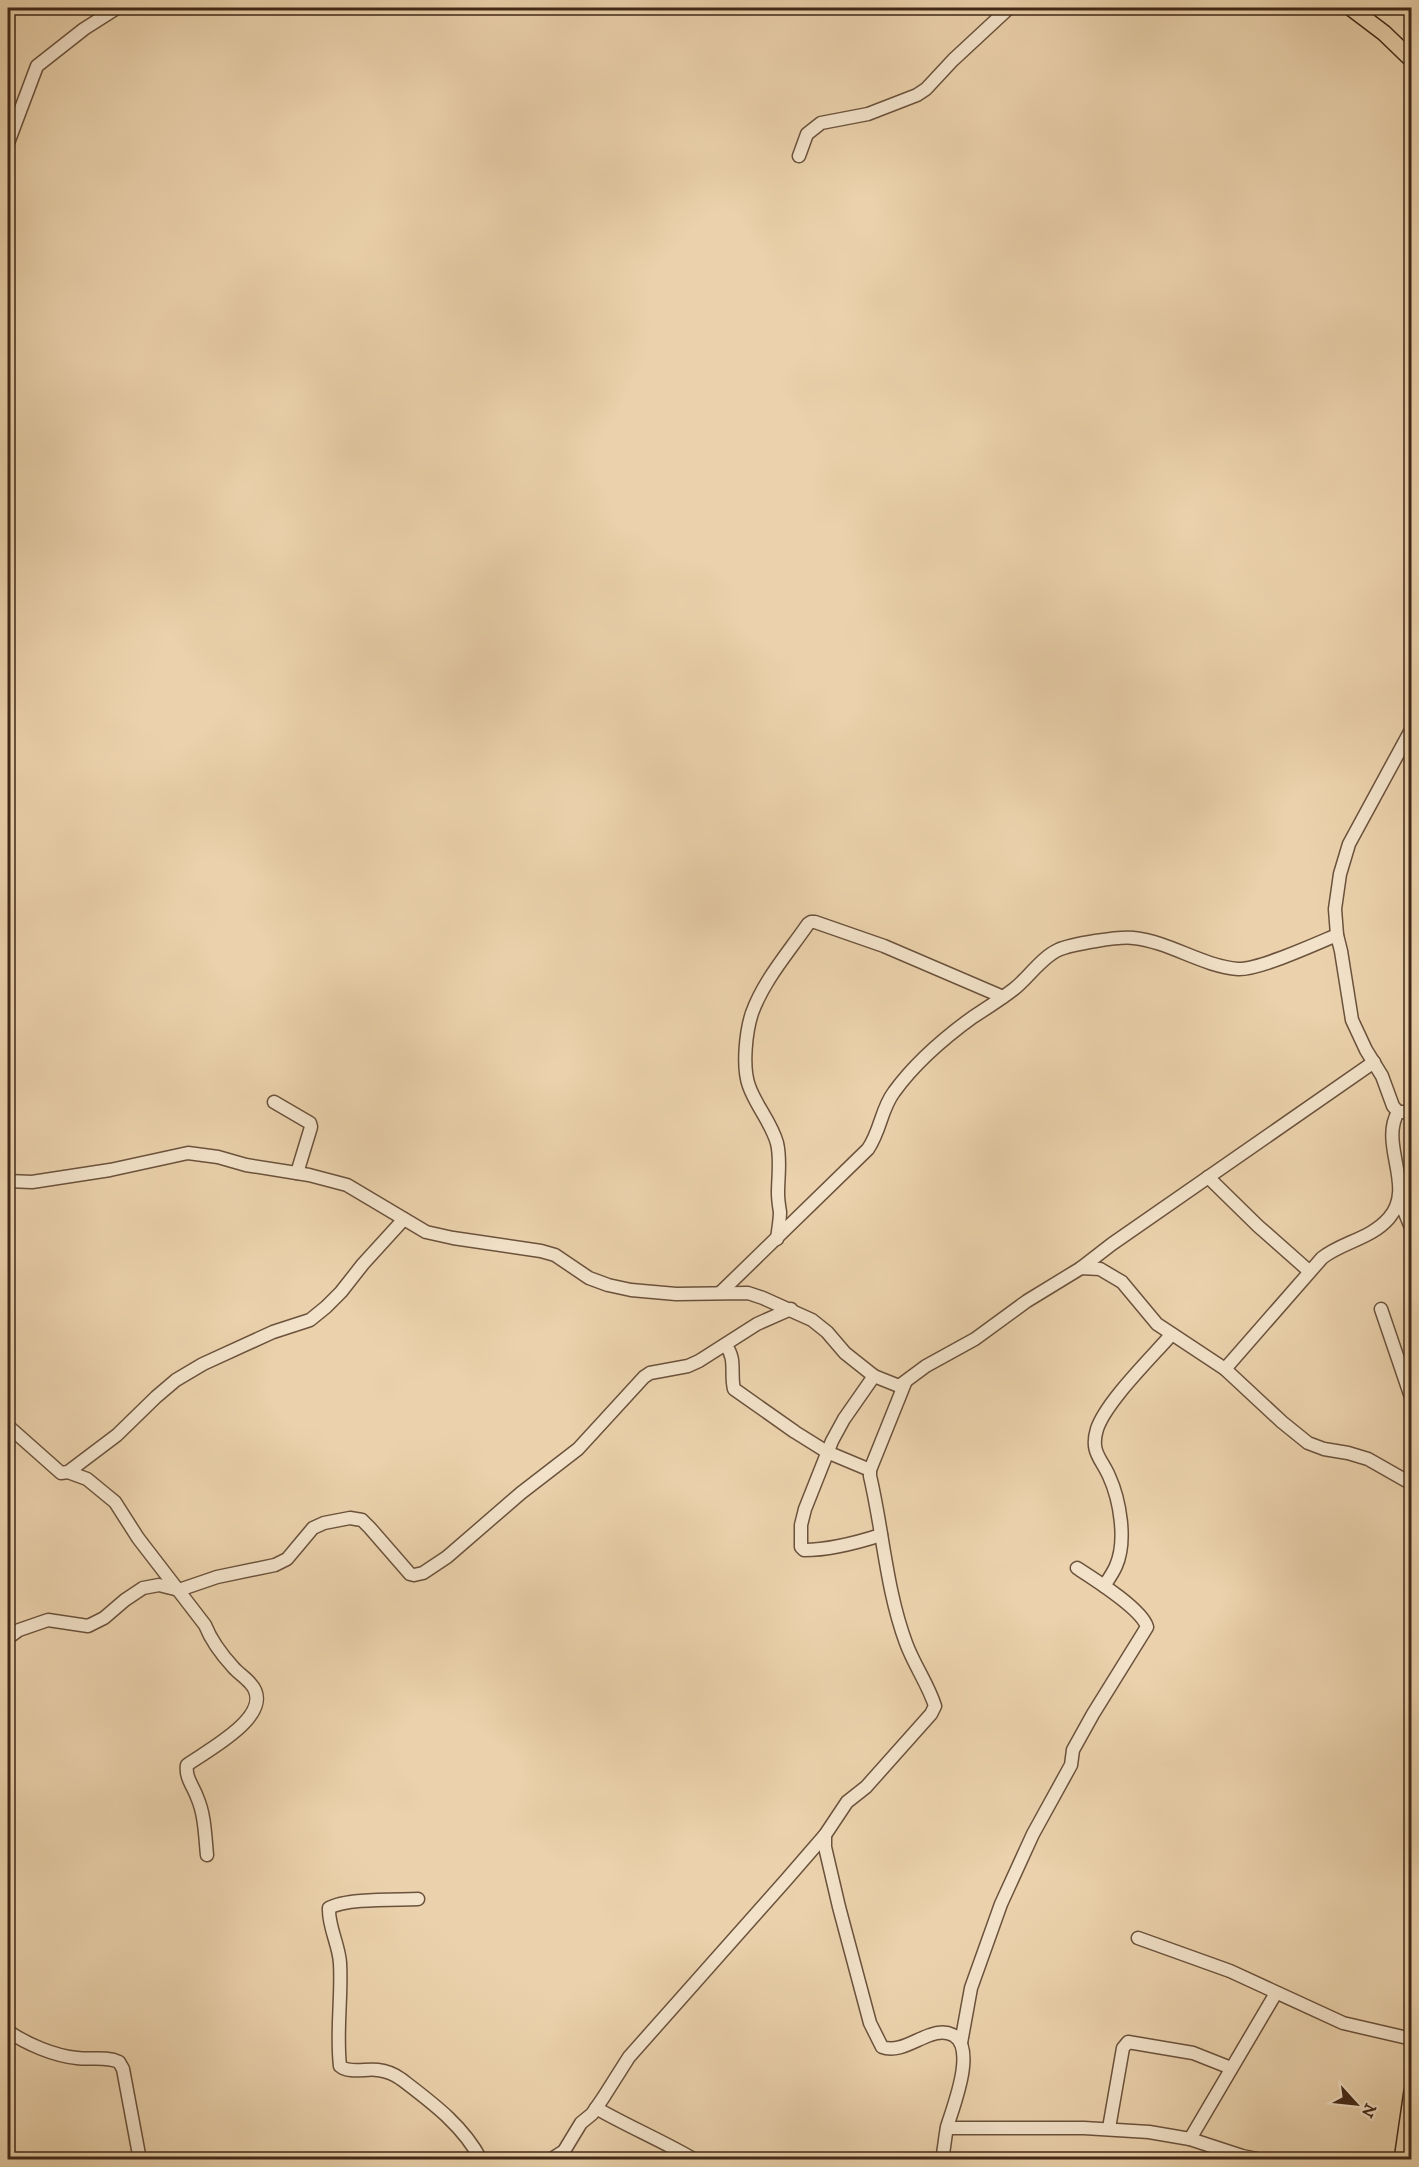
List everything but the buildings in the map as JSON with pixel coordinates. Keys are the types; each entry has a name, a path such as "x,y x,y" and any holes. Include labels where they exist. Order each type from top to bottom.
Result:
{"main road":[{"path":"1351,8 1384,33 1412,60"},
{"path":"1402,2160 1412,2091"}],"street":[{"path":"8,143 37,66 84,29 117,8"},
{"path":"799,156 807,134 821,123 868,114 917,95 926,89 952,60 1009,8"},
{"path":"1398,1112 1390,1102 1386,1084 1352,1020 1337,935 1335,909 1348,844 1412,728"},
{"path":"777,1239 780,1212 778,1195 780,1159 767,1119 748,1085 746,1076 747,1039 752,1015 760,994 808,924 815,922 884,946 1003,997"},
{"path":"721,1292 868,1149 876,1137 893,1093 923,1059 971,1019 1003,997 1054,952 1067,946 1131,938 1165,946 1220,965 1242,969 1274,960 1337,935"},
{"path":"8,1181 33,1182 110,1170 188,1153 297,1173 347,1185 426,1232 555,1255 589,1278 608,1285 631,1290 676,1294 748,1293 791,1309 812,1320 827,1332 845,1353 874,1376 894,1386 899,1386 926,1366 975,1339 1027,1301 1081,1268 1374,1062"},
{"path":"274,1102 310,1123 311,1127 297,1173"},
{"path":"1398,1112 1412,1112"},
{"path":"1398,1112 1393,1121 1392,1136 1400,1201 1412,1230"},
{"path":"1208,1177 1258,1226 1309,1271"},
{"path":"1225,1369 1309,1271 1329,1252 1379,1227 1388,1219 1400,1201"},
{"path":"68,1472 117,1435 176,1380 203,1364 273,1332 310,1320 333,1300 404,1219"},
{"path":"1081,1268 1101,1269 1112,1274 1122,1282 1157,1324 1225,1369 1308,1443 1316,1447 1368,1459 1412,1484"},
{"path":"8,1638 19,1630 48,1620 88,1626 104,1618 143,1588 159,1585 179,1590 275,1564 287,1559 313,1528 324,1523 350,1518 362,1520 410,1574 423,1572 447,1557 521,1493 578,1449 644,1377 658,1371 688,1366 757,1323 791,1309"},
{"path":"1381,1309 1412,1400"},
{"path":"1104,1586 1116,1565 1120,1550 1121,1528 1112,1482 1097,1458 1095,1436 1097,1428 1122,1390 1171,1335"},
{"path":"724,1345 733,1357 732,1381 735,1389 827,1452 870,1470"},
{"path":"874,1376 844,1419 827,1452 805,1509 801,1525 802,1549 824,1549 856,1543 881,1535"},
{"path":"549,2160 564,2151 581,2123 596,2108 628,2057 825,1835 847,1802 866,1787 931,1714 935,1706 906,1644 889,1581 870,1470 905,1383"},
{"path":"8,1426 60,1473 68,1472 87,1479 115,1502 138,1538 205,1625 232,1667 252,1685 256,1692 255,1709 243,1725 187,1765 189,1779 198,1797 203,1819 207,1855"},
{"path":"942,2160 947,2128 960,2087 963,2055 961,2043 971,1988 1000,1904 1033,1834 1071,1765 1073,1750 1146,1630 1147,1623 1143,1618 1104,1586 1077,1568"},
{"path":"825,1835 825,1847 839,1907 867,2012 878,2041 882,2047 894,2049 941,2032 956,2037 961,2043"},
{"path":"418,1899 350,1903 329,1908 328,1914 337,1941 340,1960 339,2064 341,2069 377,2070 394,2074 451,2120 474,2147 481,2160"},
{"path":"1138,1938 1230,1971 1343,2023 1412,2039"},
{"path":"1190,2139 1276,1993"},
{"path":"8,2031 17,2038 63,2055 78,2059 111,2059 119,2062 123,2069 140,2160"},
{"path":"1109,2128 1123,2048 1128,2042 1193,2053 1231,2068"},
{"path":"596,2108 695,2160"},
{"path":"947,2128 1109,2128 1149,2132 1190,2139 1242,2156 1263,2160"}]}
